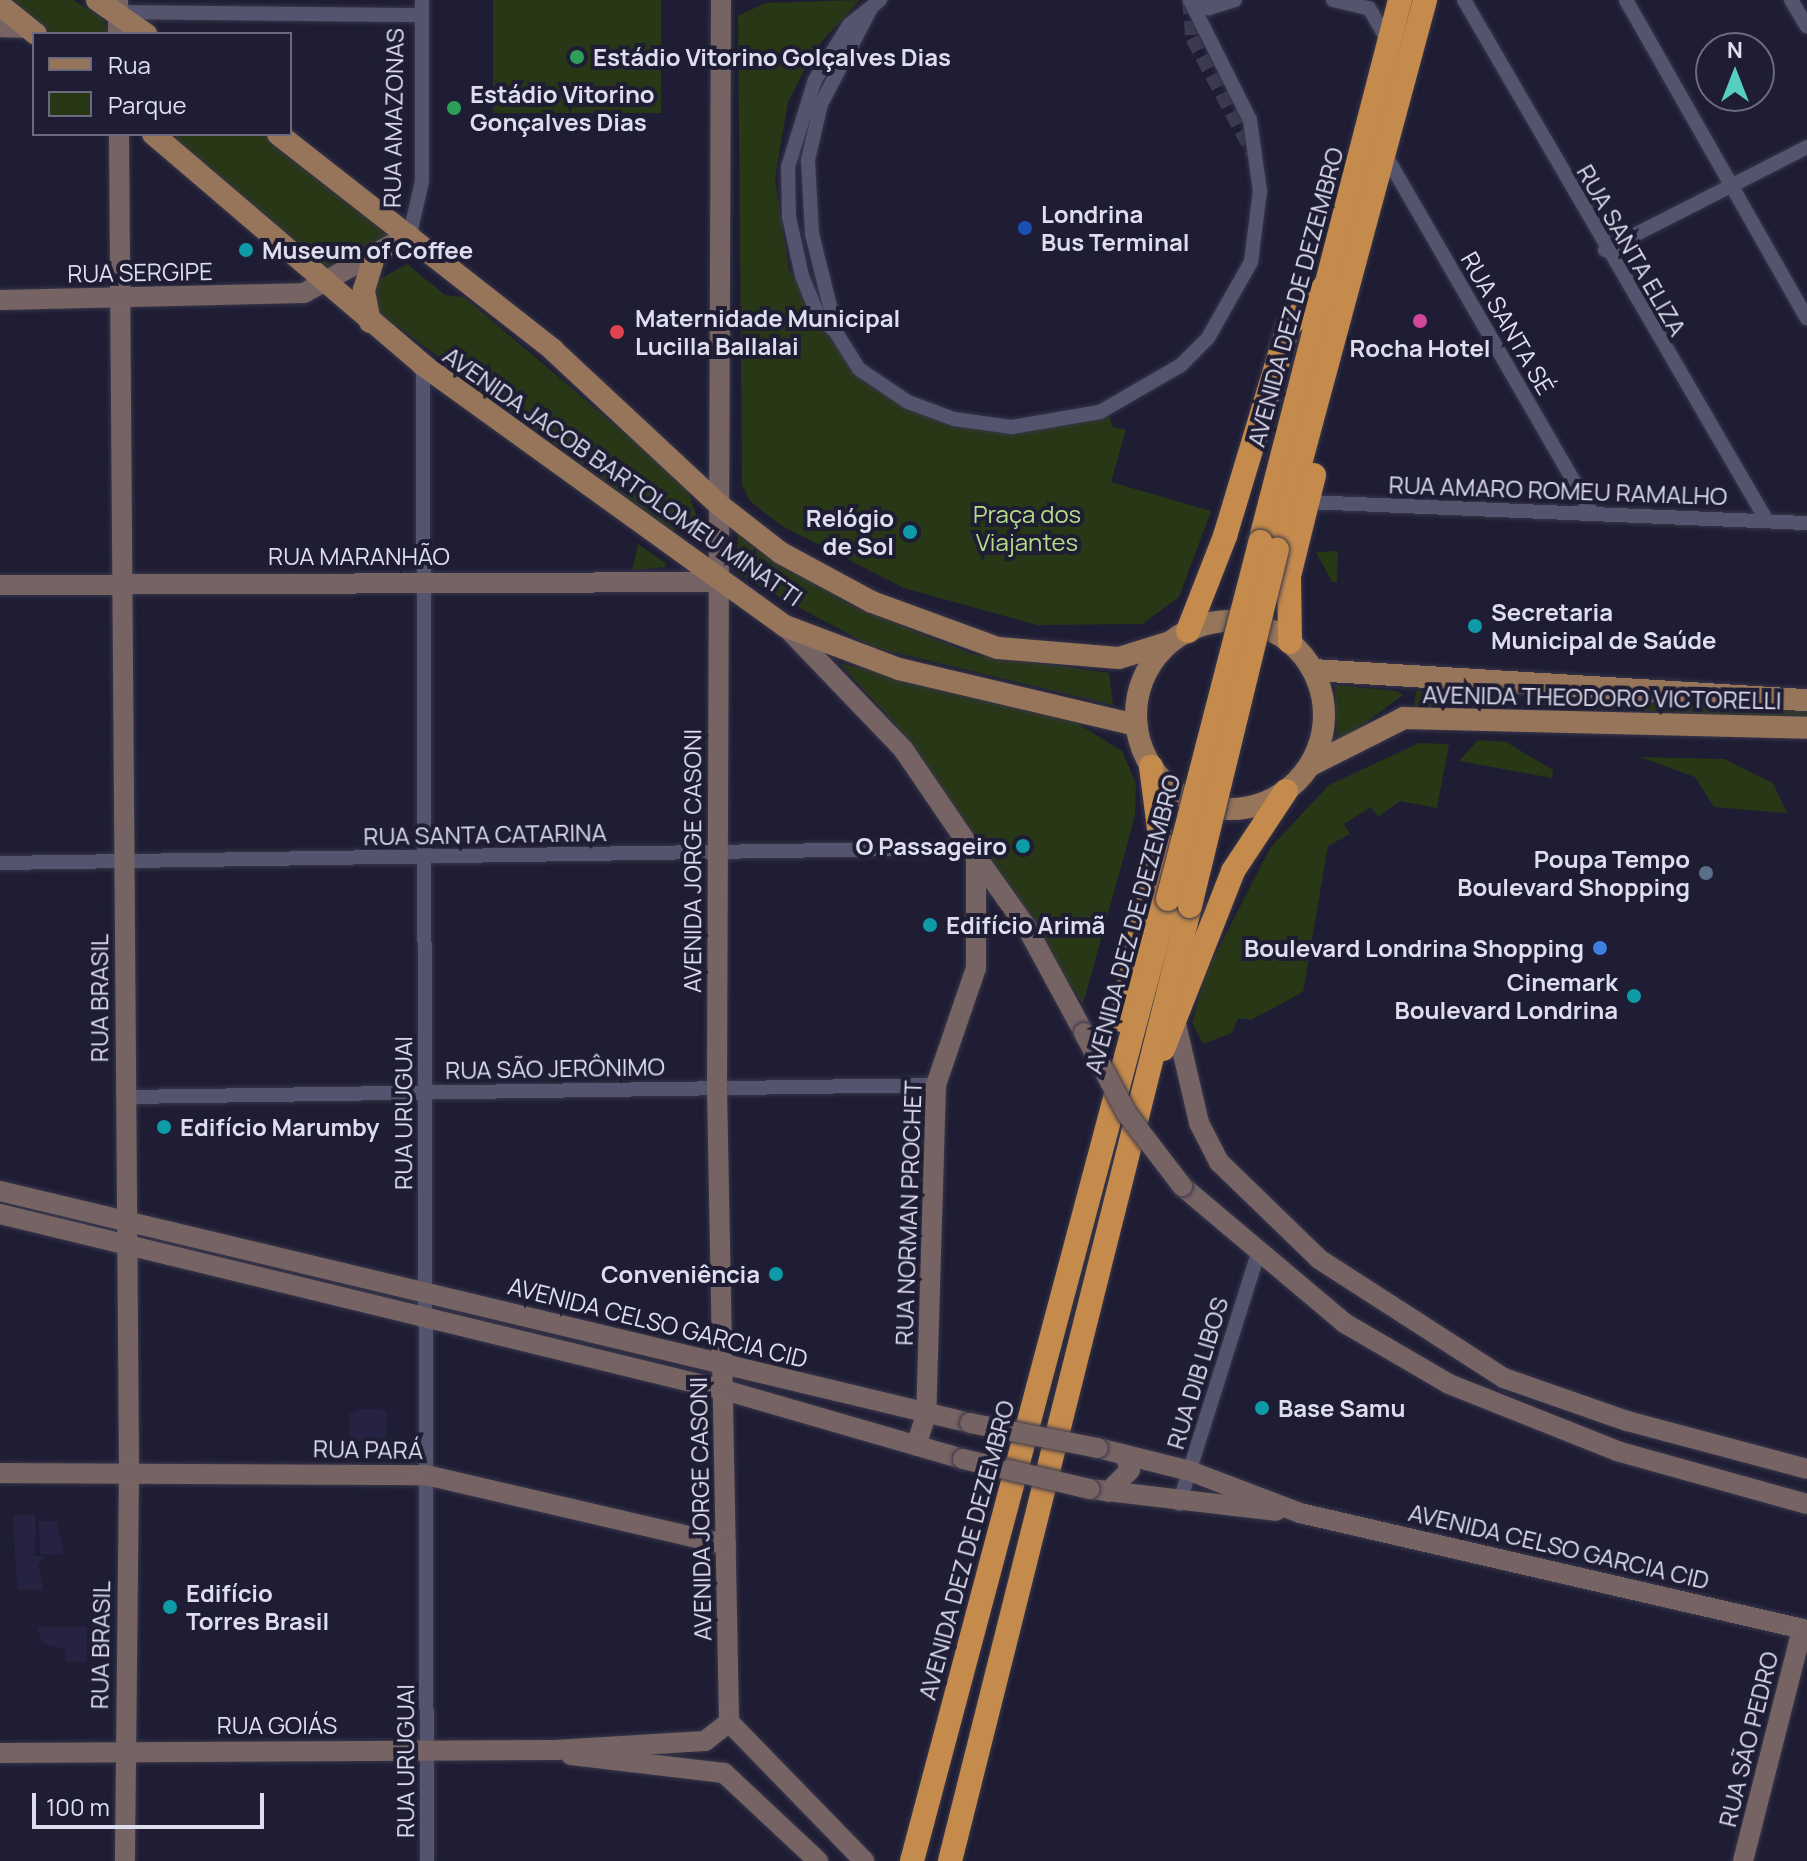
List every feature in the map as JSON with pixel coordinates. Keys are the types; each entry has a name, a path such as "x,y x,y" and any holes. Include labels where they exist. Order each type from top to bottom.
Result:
{"highway":[{"name":"AVENIDA DEZ DE DEZEMBRO","path":"950,1861 1143,1082 1179,902 1268,546 1337,289 1388,42 1400,0"},
{"name":"AVENIDA DEZ DE DEZEMBRO","path":"1337,289 1386,156 1425,0"},
{"path":"1179,636 1225,536 1288,327 1337,289 1347,350 1289,576 1290,642"},
{"path":"1117,1091 1130,969 1160,836 1151,767"},
{"path":"1143,1082 1176,1024 1233,871 1286,791"},
{"name":"AVENIDA DEZ DE DEZEMBRO","path":"912,1861 1117,1091 1179,902"}],"main road":[{"path":"97,0 143,32"},
{"path":"0,5 33,31"},
{"name":"AVENIDA JACOB BARTOLOMEU MINATTI","path":"155,136 423,365 718,582 785,626 899,669 1136,725"},
{"name":"AVENIDA JACOB BARTOLOMEU MINATTI","path":"281,136 410,234 648,432 718,504 781,553 872,602 998,648 1119,658 1179,636"},
{"path":"370,322 364,290 373,261"},
{"path":"1229,621 1290,642 1313,670 1325,708 1311,765 1286,791 1246,808 1203,805 1151,767 1136,725 1143,679 1179,636 1229,621"},
{"name":"AVENIDA THEODORO VICTORELLI","path":"1313,670 1807,700"},
{"name":"AVENIDA THEODORO VICTORELLI","path":"1311,765 1404,718 1807,728"}],"street":[{"name":"AVENIDA JORGE CASONI","path":"721,0 717,1089 729,1722"},
{"path":"1190,0 1209,8 1235,0"},
{"path":"876,4 849,25 815,80 788,167 802,276 818,315 837,334 859,369 908,402 1002,427 1100,412 1195,352 1251,262 1260,191 1244,104 1190,0"},
{"path":"1333,0 1369,8 1388,42"},
{"name":"RUA SANTA ELIZA","path":"1464,0 1605,250 1767,521"},
{"path":"1626,0 1731,190 1807,318"},
{"path":"1791,0 1807,27"},
{"path":"837,334 812,234 808,160 821,104 876,4"},
{"path":"118,15 422,7"},
{"name":"RUA AMAZONAS","path":"328,286 373,261 410,234 422,181 422,7"},
{"path":"0,27 33,31"},
{"name":"RUA BRASIL","path":"119,136 129,1472 125,1861"},
{"path":"1605,250 1731,190 1807,147"},
{"name":"RUA SANTA SÉ","path":"1386,156 1592,513"},
{"name":"RUA SERGIPE","path":"0,300 286,296 328,286"},
{"name":"RUA URUGUAI","path":"423,365 427,1861"},
{"name":"RUA AMARO ROMEU RAMALHO","path":"1307,502 1807,523"},
{"name":"RUA MARANHÃO","path":"0,585 718,582"},
{"path":"785,626 903,749 1027,928 1127,1114 1182,1186 1257,1256 1346,1324 1462,1390 1617,1451 1807,1504"},
{"name":"RUA SANTA CATARINA","path":"0,863 974,852"},
{"name":"RUA NORMAN PROCHET","path":"916,1445 926,1415 936,1085 976,968 974,852"},
{"path":"1176,1024 1199,1123 1219,1162 1319,1259 1504,1378 1627,1421 1807,1469"},
{"name":"RUA SÃO JERÔNIMO","path":"126,1097 936,1085"},
{"path":"1,1214 3,1191"},
{"name":"AVENIDA CELSO GARCIA CID","path":"3,1191 298,1260 926,1415 1098,1448 1190,1471 1300,1513 1805,1629"},
{"name":"AVENIDA CELSO GARCIA CID","path":"1,1214 724,1390 963,1459 1099,1491 1179,1504 1300,1513"},
{"name":"RUA DIB LIBOS","path":"1179,1504 1257,1256"},
{"path":"292,1284 298,1260"},
{"path":"500,1334 505,1311"},
{"path":"552,1347 564,1325"},
{"path":"1099,1491 1130,1470 1125,1455"},
{"name":"RUA PARÁ","path":"0,1473 426,1475 726,1545"},
{"name":"RUA SÃO PEDRO","path":"1743,1861 1805,1629"},
{"path":"729,1722 859,1856"},
{"name":"RUA GOIÁS","path":"0,1753 555,1750 705,1741 729,1722"},
{"name":"RUA GOIÁS","path":"555,1750 603,1764 724,1773 818,1861"}],"shaded area":[{"path":"358,1409 387,1410 386,1442 349,1441 349,1415"},
{"path":"35,1514 35,1554 23,1555 45,1556 38,1565 44,1590 17,1590 13,1515"},
{"path":"39,1521 57,1521 64,1554 40,1554"},
{"path":"37,1627 87,1627 87,1662 66,1662 66,1650 42,1643"}],"green space":[{"path":"3,0 73,0 102,17 108,32 45,32"},
{"name":"Estádio Vitorino Golçalves Dias","path":"493,0 661,0 661,113 493,113"},
{"name":"Praça dos Viajantes","path":"860,0 816,48 788,102 775,178 789,270 843,355 876,388 1015,432 1109,416 1113,427 1126,430 1111,482 1211,511 1179,597 1142,624 1037,625 904,588 782,526 750,501 742,485 738,16 765,3"},
{"path":"165,136 272,136 395,236 331,273"},
{"path":"407,264 445,295 464,297 686,485 698,520 672,531 377,311 375,282"},
{"path":"738,533 844,602 972,654 1109,673 1113,705 872,647 736,573"},
{"path":"638,544 667,564 665,567 632,570"},
{"path":"1338,551 1337,582 1332,582 1316,552"},
{"path":"839,663 1070,719 1122,751 1136,783 1135,816 1083,1004 892,720"},
{"path":"1335,685 1397,691 1403,695 1337,744"},
{"path":"1416,691 1514,696 1519,702 1414,707"},
{"path":"1547,698 1807,708 1807,719 1542,706"},
{"path":"1478,740 1506,742 1553,770 1552,778 1459,761"},
{"path":"1419,743 1449,744 1437,808 1400,801 1378,817 1371,807 1344,824 1350,834 1328,846 1303,992 1251,1020 1238,1018 1232,1033 1203,1044 1192,1023 1205,975 1270,848 1329,785"},
{"path":"1640,757 1724,759 1773,783 1787,813 1714,807 1695,777"}],"tunnel":[{"path":"1189,0 1192,38 1256,159"}],"place":[{"name":"Estádio Vitorino Golçalves Dias","path":"577,57"},
{"name":"Estádio Vitorino Gonçalves Dias","path":"454,108"},
{"name":"Londrina Bus Terminal","path":"1025,228"},
{"name":"Museum of Coffee","path":"246,250"},
{"name":"Rocha Hotel","path":"1420,321"},
{"name":"Maternidade Municipal Lucilla Ballalai","path":"617,332"},
{"name":"Relógio de Sol","path":"910,532"},
{"name":"Secretaria Municipal de Saúde","path":"1475,626"},
{"name":"O Passageiro","path":"1023,846"},
{"name":"Poupa Tempo Boulevard Shopping","path":"1706,873"},
{"name":"Edifício Arimã","path":"930,925"},
{"name":"Boulevard Londrina Shopping","path":"1600,948"},
{"name":"Cinemark Boulevard Londrina","path":"1634,996"},
{"name":"Edifício Marumby","path":"164,1127"},
{"name":"Conveniência","path":"776,1274"},
{"name":"Base Samu","path":"1262,1408"},
{"name":"Edifício Torres Brasil","path":"170,1607"}]}
